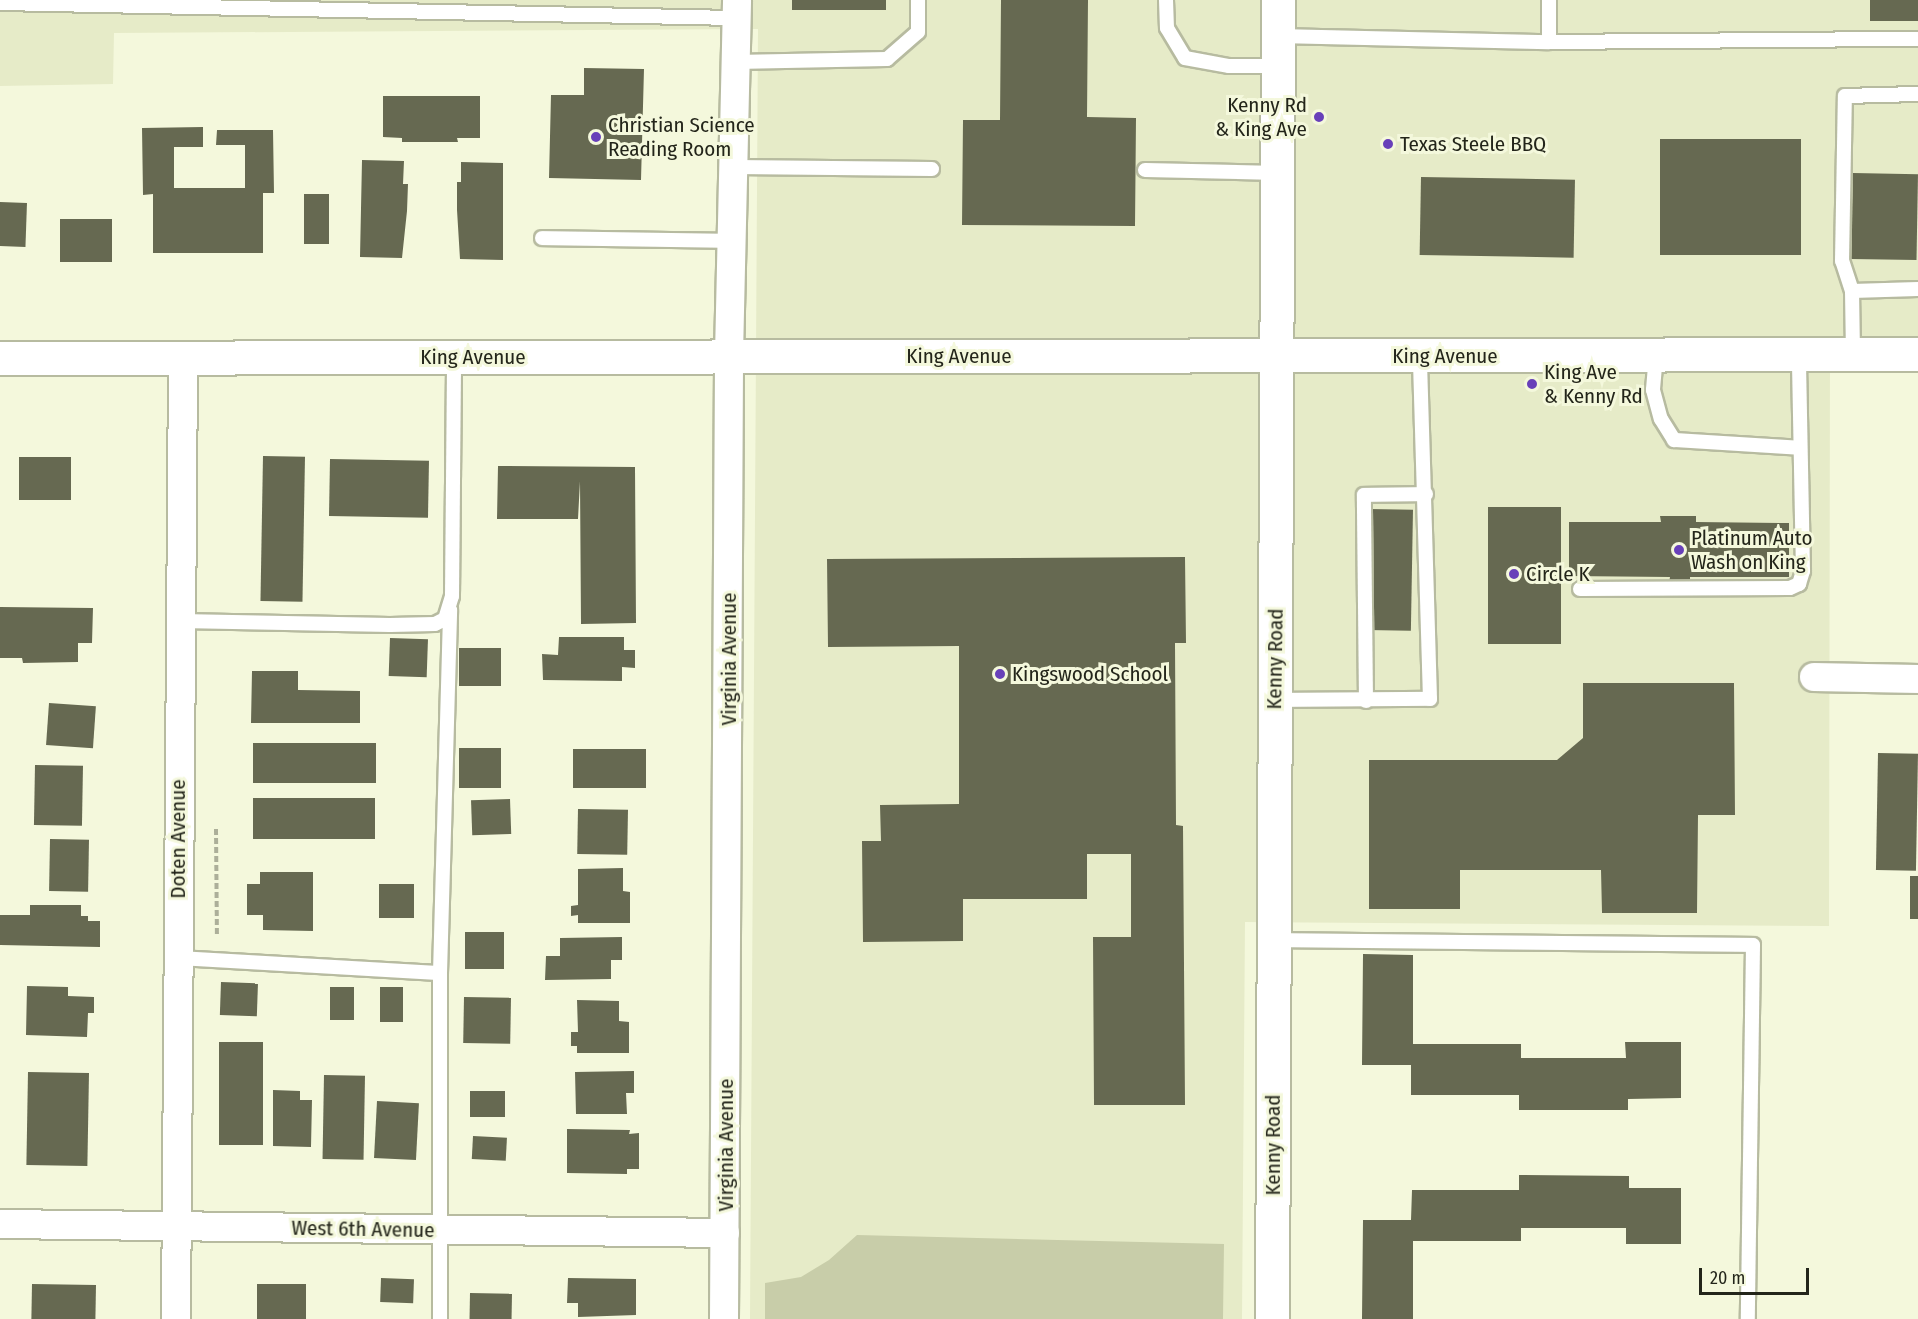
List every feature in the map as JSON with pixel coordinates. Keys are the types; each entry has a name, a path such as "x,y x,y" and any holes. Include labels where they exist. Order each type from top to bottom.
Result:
{"street":[{"name":"Kenny Road","path":"1272,1319 1278,0"},
{"name":"Virginia Avenue","path":"724,1319 729,355 737,9"},
{"name":"King Avenue","path":"0,358 1918,354"},
{"name":"Doten Avenue","path":"176,1319 183,359"},
{"path":"1814,677 1918,679"},
{"name":"West 6th Avenue","path":"0,1224 725,1233"}],"lane":[{"path":"735,62 887,59 918,32 918,0"},
{"path":"1166,0 1167,28 1185,58 1229,66 1278,51 1549,42 1918,39"},
{"path":"1549,0 1549,42"},
{"path":"0,3 737,9"},
{"path":"1853,354 1852,291 1842,261 1845,96 1918,94"},
{"path":"734,167 932,169"},
{"path":"1145,170 1278,173"},
{"path":"542,238 732,241"},
{"path":"1852,291 1918,289"},
{"path":"1580,589 1790,588 1799,584 1803,571 1799,354"},
{"path":"1656,355 1653,390 1661,419 1674,440 1800,448"},
{"path":"1275,700 1430,699 1426,494 1420,356"},
{"path":"440,1319 440,973 454,357"},
{"path":"1366,701 1364,495 1426,494"},
{"path":"180,621 425,624 445,620 450,610"},
{"path":"1273,940 1753,945 1748,1319"},
{"path":"177,958 440,973"}],"shaded area":[{"path":"0,0 1918,0 1918,356 1830,358 1829,926 1245,922 1242,1319 750,1319 758,29 114,33 113,84 0,86"},
{"path":"857,1235 1224,1244 1223,1319 765,1319 765,1283 801,1277 829,1260"}],"building":[{"path":"792,0 886,0 886,10 792,10"},
{"path":"1001,0 1088,0 1087,117 1136,118 1135,226 962,225 963,120 1000,120"},
{"path":"1870,0 1918,0 1918,21 1870,21"},
{"name":"Christian Science Reading Room","path":"584,68 644,69 641,180 549,178 551,95 584,95"},
{"path":"383,96 480,96 480,138 457,138 458,142 402,142 402,138 383,137"},
{"path":"203,127 203,147 174,147 174,188 245,188 245,145 216,145 217,130 273,130 274,193 263,193 263,253 153,253 153,194 143,195 142,128"},
{"path":"1660,139 1801,139 1801,255 1660,255"},
{"path":"362,160 404,161 403,184 408,184 402,258 360,257"},
{"path":"461,162 503,163 503,260 460,259 457,182 461,182"},
{"path":"1853,173 1918,174 1916,260 1851,259"},
{"path":"1421,177 1575,180 1574,258 1420,255"},
{"path":"304,194 329,194 329,244 304,244"},
{"path":"0,202 27,203 25,247 0,246"},
{"path":"60,219 112,219 112,262 60,262"},
{"path":"263,456 305,457 302,602 260,601"},
{"path":"19,457 71,457 71,500 19,500"},
{"path":"330,459 429,461 428,518 329,516"},
{"path":"498,466 635,467 636,623 581,624 580,481 578,519 497,519"},
{"path":"1488,507 1561,507 1561,644 1488,644"},
{"path":"1369,509 1413,510 1411,631 1367,630"},
{"name":"Platinum Auto Wash on King","path":"1660,516 1696,516 1696,522 1789,523 1789,577 1690,577 1690,583 1669,583 1670,577 1569,576 1569,522 1661,522"},
{"path":"1185,557 1186,643 1175,643 1176,825 1183,826 1185,1105 1094,1105 1093,937 1131,937 1131,854 1087,854 1087,899 963,899 963,941 863,942 862,841 881,841 880,805 959,804 959,646 828,647 827,559"},
{"path":"0,607 93,608 92,643 78,643 78,662 23,663 22,658 0,658"},
{"path":"559,637 624,637 624,650 635,650 635,668 622,667 622,681 543,680 542,654 558,655"},
{"path":"390,638 428,639 427,677 389,676"},
{"path":"459,648 501,648 501,686 459,686"},
{"path":"252,671 298,671 298,690 360,691 360,723 251,723"},
{"path":"1583,683 1734,683 1735,815 1698,815 1697,913 1602,913 1601,870 1460,870 1460,909 1369,909 1369,760 1557,760 1583,738"},
{"path":"49,703 96,706 93,748 46,745"},
{"path":"253,743 376,743 376,783 253,783"},
{"path":"459,748 501,748 501,788 459,788"},
{"path":"573,749 646,749 646,788 573,788"},
{"path":"1878,753 1918,754 1916,871 1876,870"},
{"path":"35,765 83,766 82,826 34,825"},
{"path":"253,798 375,798 375,839 253,839"},
{"path":"510,799 511,834 472,835 471,800"},
{"path":"578,809 628,810 627,855 577,854"},
{"path":"50,839 89,840 88,892 49,891"},
{"path":"623,868 623,891 630,892 630,923 578,923 578,915 571,916 571,906 578,905 578,869"},
{"path":"260,872 313,872 313,931 263,930 263,915 247,915 247,884 260,884"},
{"path":"1910,876 1918,876 1918,919 1910,919"},
{"path":"379,884 414,884 414,918 379,918"},
{"path":"30,905 81,905 81,916 88,916 88,921 100,921 100,947 0,945 0,915 30,915"},
{"path":"465,932 504,932 504,969 465,969"},
{"path":"622,937 622,960 611,960 611,979 545,980 546,956 560,956 560,938"},
{"path":"1363,954 1413,955 1413,1044 1521,1044 1521,1058 1626,1058 1625,1042 1681,1042 1681,1098 1628,1099 1628,1110 1519,1110 1519,1095 1411,1095 1411,1065 1362,1065"},
{"path":"221,982 258,983 257,1016 220,1015"},
{"path":"27,986 68,987 68,996 94,997 94,1013 88,1013 87,1037 26,1035"},
{"path":"330,987 354,987 354,1020 330,1020"},
{"path":"380,987 403,987 403,1022 380,1022"},
{"path":"464,997 511,998 510,1044 463,1043"},
{"path":"577,1000 619,1001 619,1021 629,1022 629,1053 577,1053 577,1046 571,1046 571,1032 578,1032"},
{"path":"219,1042 263,1042 263,1145 219,1145"},
{"path":"634,1071 634,1093 626,1093 627,1114 576,1114 575,1072"},
{"path":"28,1072 89,1073 87,1166 26,1165"},
{"path":"324,1075 365,1076 364,1160 323,1159"},
{"path":"273,1090 300,1091 300,1100 312,1100 311,1147 273,1146"},
{"path":"470,1091 505,1091 505,1117 470,1117"},
{"path":"377,1101 419,1103 416,1160 374,1158"},
{"path":"567,1129 630,1130 629,1134 639,1133 639,1169 627,1169 627,1174 567,1173"},
{"path":"473,1136 507,1138 506,1161 472,1159"},
{"path":"1519,1175 1629,1176 1629,1188 1681,1188 1681,1244 1626,1244 1626,1228 1521,1228 1521,1241 1413,1241 1413,1319 1362,1319 1363,1220 1411,1220 1412,1190 1519,1190"},
{"path":"381,1278 414,1279 413,1303 380,1302"},
{"path":"568,1278 636,1279 636,1315 578,1317 578,1303 567,1303"},
{"path":"32,1284 96,1285 95,1319 31,1319"},
{"path":"257,1284 306,1284 306,1319 257,1319"},
{"path":"470,1293 512,1294 512,1319 470,1319"}],"place":[{"name":"Kenny Rd & King Ave","path":"1319,117"},
{"name":"Christian Science Reading Room","path":"596,137"},
{"name":"Texas Steele BBQ","path":"1388,144"},
{"name":"King Ave & Kenny Rd","path":"1532,384"},
{"name":"Platinum Auto Wash on King","path":"1679,550"},
{"name":"Circle K","path":"1514,574"},
{"name":"Kingswood School","path":"1000,674"}]}
